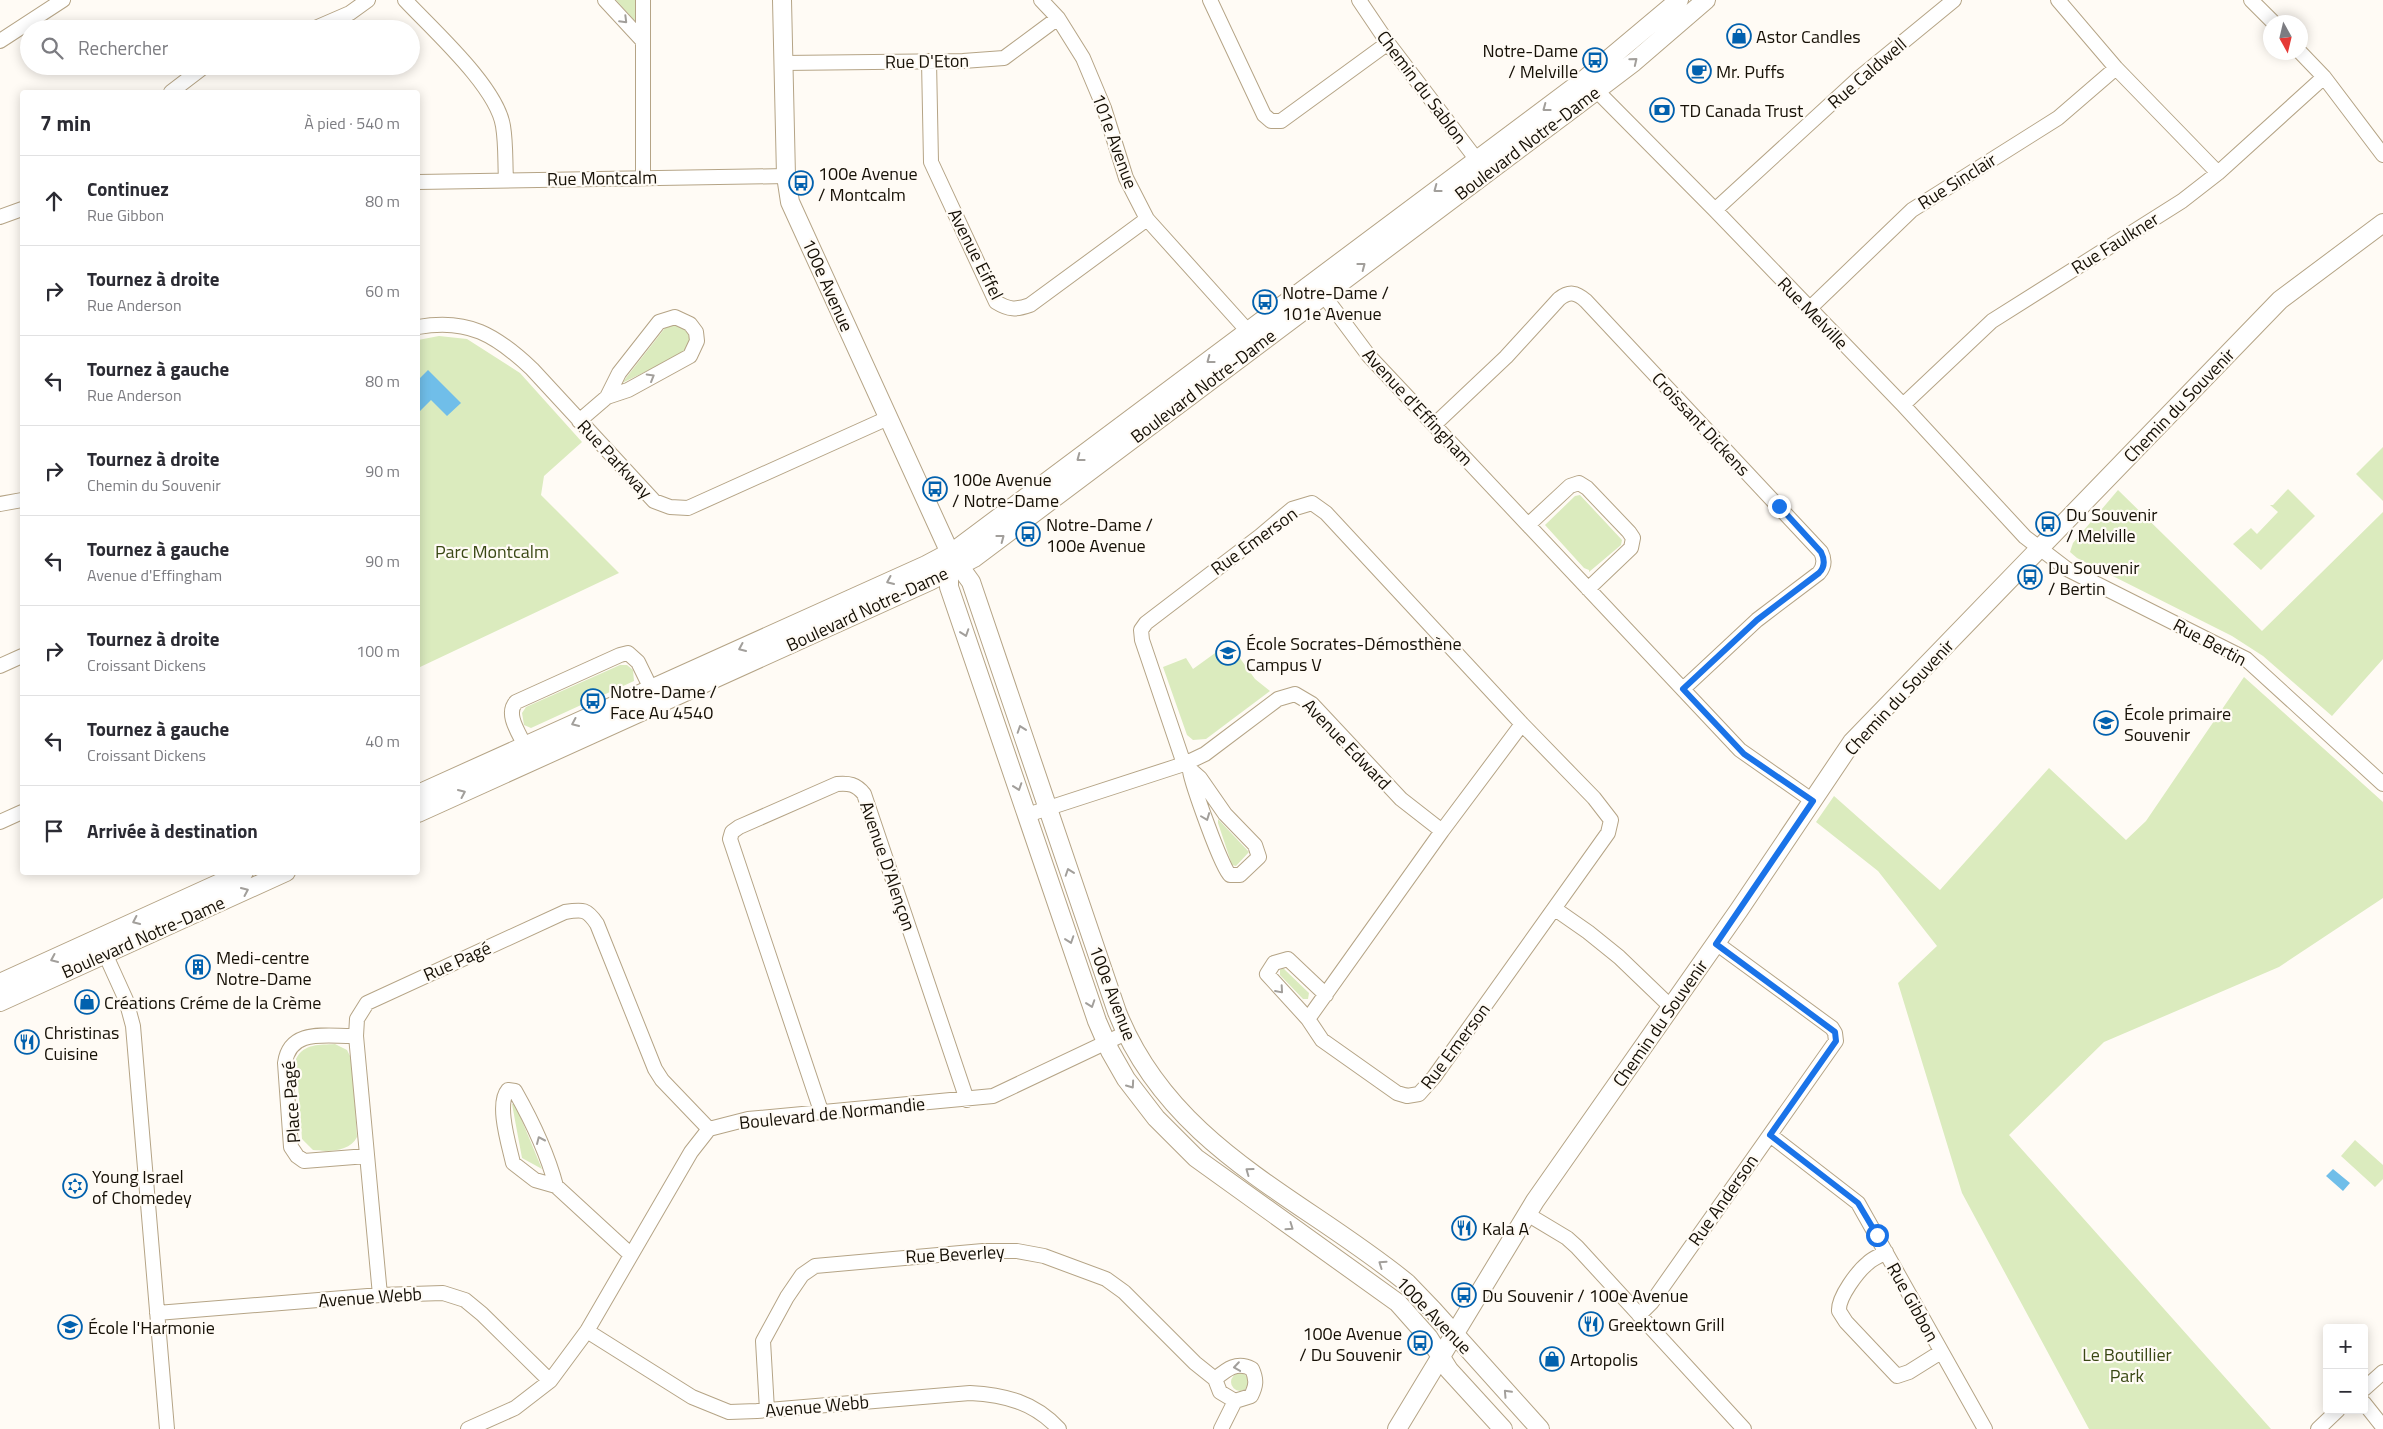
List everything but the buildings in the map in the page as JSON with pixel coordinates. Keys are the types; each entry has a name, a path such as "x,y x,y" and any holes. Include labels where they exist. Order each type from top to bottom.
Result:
{"street":[{"path":"32,20 63,0"},
{"path":"334,20 350,13 368,0"},
{"path":"405,0 487,88 497,106 503,125 506,180"},
{"path":"605,0 642,40"},
{"path":"642,0 643,178"},
{"name":"100e Avenue","path":"782,0 786,176 790,202 953,564 971,582 1126,1033 1162,1092 1204,1136 1228,1156 1398,1276 1419,1294 1540,1429"},
{"name":"101e Avenue","path":"1041,0 1058,18 1083,58 1104,108 1126,178 1147,219 1254,337"},
{"path":"1210,0 1238,64 1264,115 1271,121 1281,121 1388,43"},
{"name":"Chemin du Sablon","path":"1359,0 1388,43 1481,166"},
{"name":"Boulevard Notre-Dame","path":"420,812 654,697 953,564 981,554 1254,337 1590,85 1679,0"},
{"name":"Rue Caldwell","path":"1715,210 1859,78 1954,0"},
{"path":"2058,0 2116,68 2218,173"},
{"path":"2251,0 2266,15"},
{"name":"Boulevard Notre-Dame","path":"1590,85 1634,62 1694,4"},
{"name":"Rue D'Eton","path":"784,63 1004,58 1058,18"},
{"path":"0,41 20,28"},
{"path":"2308,60 2324,77 2383,154"},
{"name":"Avenue Eiffel","path":"929,61 931,162 996,302 1005,308 1016,310 1030,305 1147,219"},
{"name":"Rue Sinclair","path":"1809,309 1912,210 2058,118 2116,68"},
{"path":"174,90 193,75"},
{"name":"Rue Faulkner","path":"1903,405 1992,321 2182,201 2218,173 2324,77"},
{"name":"Rue Melville","path":"1590,85 1715,210 2039,549"},
{"name":"Rue Montcalm","path":"420,182 786,176"},
{"path":"0,217 20,209"},
{"name":"Chemin du Souvenir","path":"1397,1429 1527,1214 1670,1006 1716,944 1859,734 2280,300 2383,223"},
{"name":"Avenue d'Effingham","path":"1319,288 1369,356 1744,754 1813,801"},
{"name":"Croissant Dickens","path":"1434,424 1506,357 1559,299 1568,293 1574,293 1586,301 1779,506 1821,552 1824,559 1823,568 1748,628 1683,689"},
{"path":"579,421 607,397 628,390 690,356 697,341 696,332 690,324 675,317 659,322 619,373 607,397"},
{"name":"Rue Parkway","path":"420,327 439,323 469,327 492,336 512,350 532,369 654,501 670,507 688,508 888,418"},
{"path":"1528,525 1570,486 1579,483 1587,488 1629,532 1633,538 1631,548 1588,588"},
{"path":"0,504 20,500"},
{"name":"Rue Emerson","path":"1187,767 1142,640 1141,630 1146,622 1260,536 1292,509 1312,502 1326,513 1522,724 1594,798 1610,820 1608,833 1434,1077 1419,1094 1407,1096 1397,1093 1322,1040 1308,1019 1267,974 1274,963 1288,959 1326,996"},
{"name":"Rue Bertin","path":"2039,549 2068,569 2246,660 2383,784"},
{"name":"100e Avenue","path":"953,564 949,587 1106,1043 1126,1079 1145,1105 1186,1149 1222,1178 1398,1304 1429,1338 1449,1370 1503,1429"},
{"path":"525,746 513,719 512,707 516,702 625,653 636,659 654,697"},
{"path":"0,666 20,657"},
{"name":"Avenue Edward","path":"1027,815 1187,767 1278,699 1289,694 1300,696 1312,704 1401,800 1442,831"},
{"name":"Boulevard Notre-Dame","path":"420,793 525,746 654,697"},
{"path":"1308,1019 1442,831 1522,724"},
{"path":"1187,767 1200,778 1225,814 1258,849 1259,857 1240,875 1230,875 1223,868 1187,767"},
{"name":"Avenue D'Alençon","path":"821,1112 730,839 732,832 739,827 837,784 858,786 864,794 967,1100"},
{"path":"0,822 20,813"},
{"name":"Boulevard Notre-Dame","path":"0,1002 238,875"},
{"name":"Boulevard Notre-Dame","path":"0,983 102,946 279,875"},
{"name":"Rue Pagé","path":"380,1295 356,1036 357,1019 367,1003 565,912 580,909 590,913 597,924 655,1069 662,1080 709,1129"},
{"path":"1555,909 1619,957 1670,1006"},
{"name":"Rue Anderson","path":"1639,1315 1652,1302 1836,1041 1836,1034 1832,1028 1716,944"},
{"path":"102,946 126,1000 132,1021 167,1429"},
{"name":"Boulevard de Normandie","path":"709,1129 748,1119 967,1100 1000,1093 1126,1033"},
{"name":"Place Pagé","path":"356,1036 302,1038 294,1042 287,1050 285,1063 291,1147 297,1156 304,1161 366,1156"},
{"path":"556,1186 550,1164 529,1117 515,1092 508,1090 504,1095 503,1110 513,1163 535,1180 556,1186 630,1254"},
{"path":"468,1429 515,1408 550,1381 587,1331 630,1254 691,1152 709,1129"},
{"name":"Rue Gibbon","path":"1770,1135 1858,1203 1985,1429"},
{"path":"1527,1214 1577,1247 1744,1429"},
{"name":"Rue Beverley","path":"768,1410 763,1341 787,1296 802,1275 815,1266 936,1254 1017,1252 1044,1256 1106,1280 1140,1306 1195,1363 1215,1378 1220,1392 1235,1401"},
{"name":"Rue Gibbon","path":"1886,1252 1868,1262 1840,1300 1839,1311 1846,1322 1898,1376 1909,1372 1941,1352"},
{"name":"Avenue Webb","path":"157,1313 380,1295 443,1292 465,1300 550,1381"},
{"name":"Avenue Webb","path":"587,1331 692,1397 729,1412 970,1393 1000,1395 1027,1405 1049,1419 1059,1429"},
{"path":"1215,1378 1230,1367 1245,1366 1252,1370 1256,1378 1255,1388 1251,1396 1235,1401 1221,1429"},
{"path":"2368,1385 2383,1372"},
{"path":"2368,1408 2383,1427"},
{"path":"2318,1429 2334,1414"}],"green space":[{"path":"616,0 635,0 636,20 634,20"},
{"path":"674,325 684,329 689,336 689,344 684,353 622,383 665,328"},
{"name":"Parc Montcalm","path":"439,336 467,339 520,373 582,442 544,476 541,495 619,573 420,667 420,340"},
{"path":"2383,447 2383,501 2356,474"},
{"path":"2288,489 2315,516 2261,570 2233,544 2251,528 2257,534 2278,512 2270,505 2273,505"},
{"path":"2118,490 2262,631 2383,512 2383,659 2332,716 2263,656 2232,636 2077,558 2070,552 2073,543"},
{"path":"1580,495 1622,540 1621,545 1589,572 1545,525 1575,496"},
{"path":"1229,643 1255,679 1270,691 1206,739 1193,740 1187,735 1163,667 1186,658 1193,669"},
{"path":"620,665 627,665 633,670 634,681 599,697 597,693 590,696 592,700 531,728 524,725 522,713 526,707"},
{"name":"Le Boutillier Park","path":"2244,677 2383,802 2383,898 2279,967 2104,1042 2009,1135 2271,1429 2089,1429 1962,1193 1898,983 1937,946 1878,871 1816,822 1834,796 1940,890 2049,768 2126,840 2146,821"},
{"path":"1218,819 1249,852 1236,866 1232,865"},
{"path":"1283,968 1309,993 1308,999 1303,999 1280,975 1280,970"},
{"path":"335,1044 347,1050 352,1060 357,1137 349,1146 338,1150 313,1150 302,1139 296,1059 308,1047"},
{"path":"512,1104 515,1104 542,1169 522,1158"},
{"path":"2355,1140 2383,1165 2383,1179 2375,1187 2341,1156"},
{"path":"1240,1373 1246,1376 1249,1382 1246,1388 1240,1391 1234,1388 1231,1382 1234,1376"}],"water":[{"path":"428,370 461,403 447,416 431,400 420,411 420,378"},
{"path":"2333,1169 2350,1183 2343,1191 2326,1176"}],"place":[{"name":"Astor Candles","path":"1739,36"},
{"name":"Notre-Dame / Melville","path":"1595,60"},
{"name":"Mr. Puffs","path":"1699,71"},
{"name":"TD Canada Trust","path":"1662,110"},
{"name":"100e Avenue / Montcalm","path":"801,183"},
{"name":"Notre-Dame / 101e Avenue","path":"1265,302"},
{"name":"100e Avenue / Notre-Dame","path":"935,489"},
{"name":"Du Souvenir / Melville","path":"2048,524"},
{"name":"Notre-Dame / 100e Avenue","path":"1028,534"},
{"name":"Du Souvenir / Bertin","path":"2030,577"},
{"name":"École Socrates-Démosthène Campus V","path":"1228,653"},
{"name":"Notre-Dame / Face Au 4540","path":"593,701"},
{"name":"École primaire Souvenir","path":"2106,723"},
{"name":"Medi-centre Notre-Dame","path":"198,967"},
{"name":"Créations Créme de la Crème","path":"87,1002"},
{"name":"Christinas Cuisine","path":"27,1042"},
{"name":"Young Israel of Chomedey","path":"75,1186"},
{"name":"Kala A","path":"1464,1228"},
{"name":"Du Souvenir / 100e Avenue","path":"1464,1295"},
{"name":"Greektown Grill","path":"1591,1324"},
{"name":"École l'Harmonie","path":"70,1327"},
{"name":"100e Avenue / Du Souvenir","path":"1420,1343"},
{"name":"Artopolis","path":"1552,1359"}],"route":[{"path":"1779,506 1821,552 1824,559 1823,568 1819,573 1766,612 1683,689 1744,754 1813,801 1716,944 1814,1014 1835,1032 1836,1041 1770,1135 1858,1203 1877,1235"}]}
